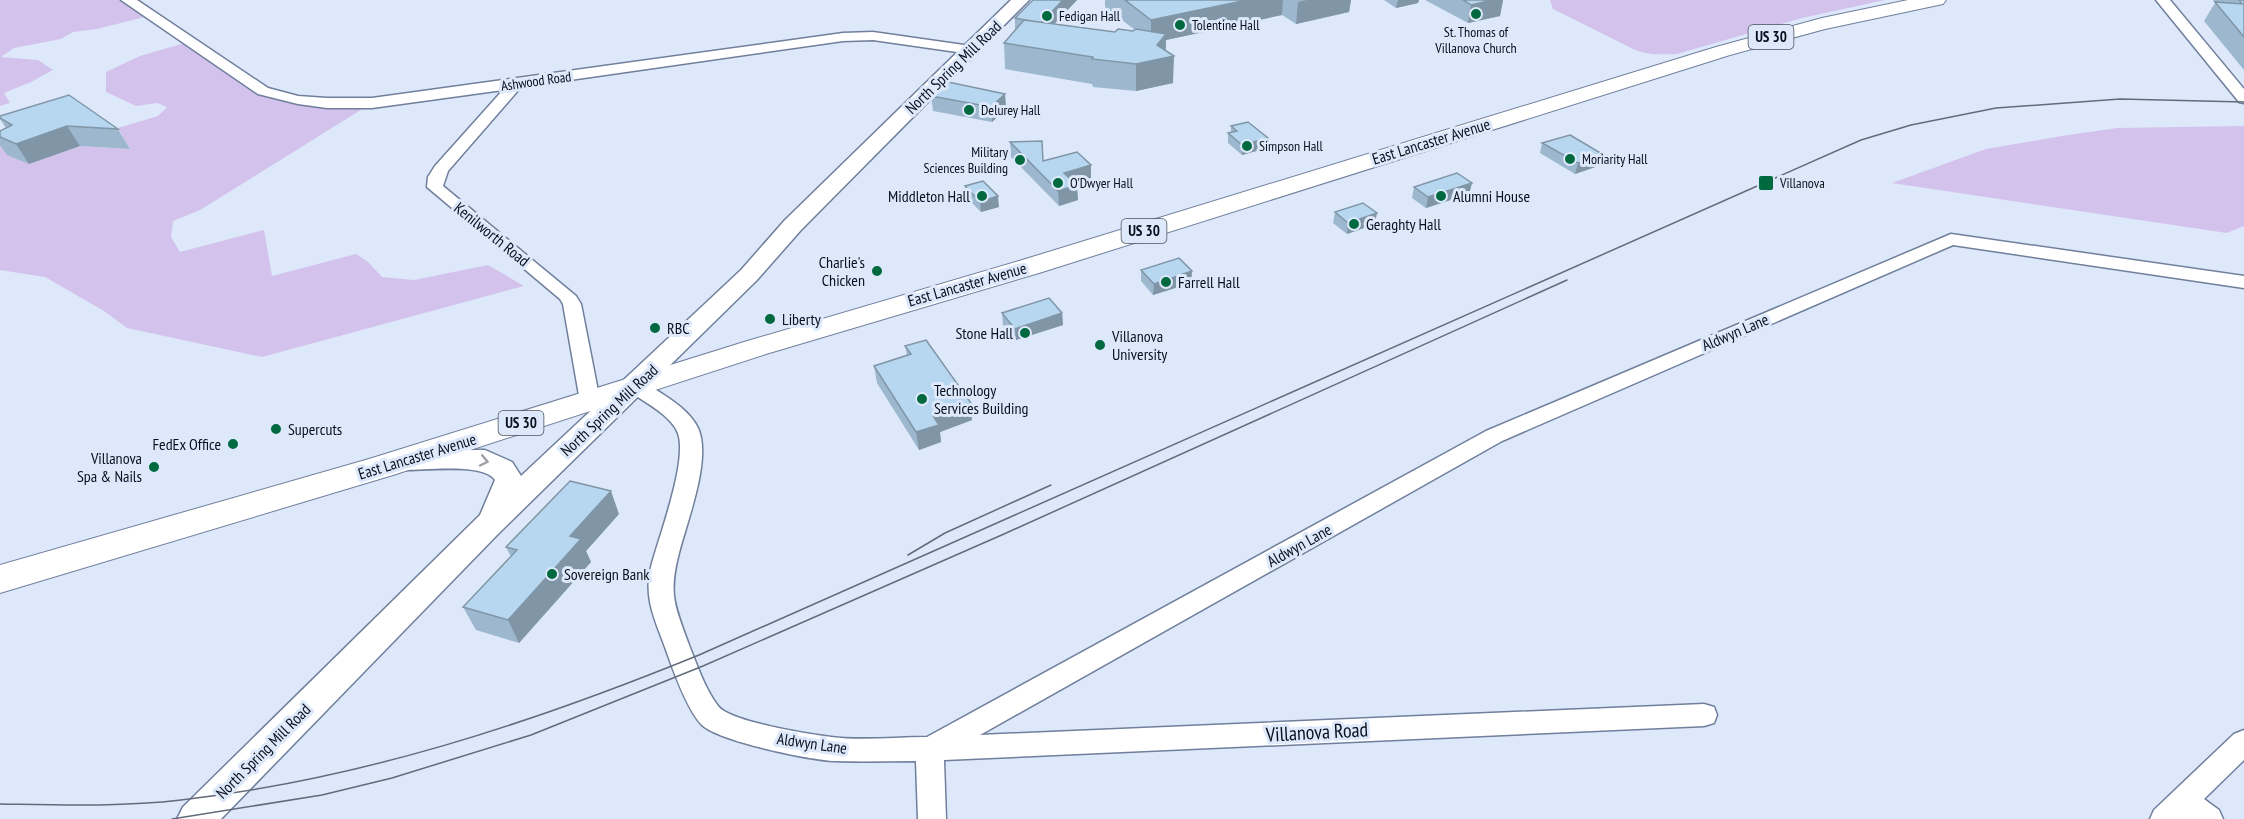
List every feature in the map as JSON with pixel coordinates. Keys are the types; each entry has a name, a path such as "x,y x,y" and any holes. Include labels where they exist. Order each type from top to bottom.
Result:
{"highway":[{"name":"East Lancaster Avenue","path":"0,579 405,460 636,386 1712,55 1814,26 1936,0"}],"main road":[{"name":"North Spring Mill Road","path":"196,819 487,526 636,386 749,275 793,225 1021,0"},
{"path":"405,460 485,460 502,469 509,480 508,486 487,526"}],"street":[{"name":"Ashwood Road","path":"128,0 263,91 298,100 327,103 372,102 516,84 843,37 873,36 972,50"},
{"path":"2163,0 2244,99"},
{"name":"Kenilworth Road","path":"516,84 441,169 436,177 435,187 567,296 572,304 590,401"},
{"name":"Aldwyn Lane","path":"636,386 675,414 687,429 690,437 688,476 662,571 660,600 687,674 709,715 720,724 750,733 832,749 930,749 1494,436 1952,239 2244,282"},
{"name":"Villanova Road","path":"930,749 1704,715"},
{"path":"2174,810 2244,742"},
{"path":"930,749 932,819"},
{"path":"2174,810 2209,819"}],"shaded area":[{"path":"0,0 128,0 149,16 97,29 73,32 61,39 14,48 1,57 38,60 53,70 4,93 10,103 0,106"},
{"path":"1550,0 1885,0 1802,18 1677,54 1660,54 1644,53 1633,49 1553,9"},
{"path":"188,42 263,91 298,100 372,103 200,210 173,221 171,237 180,252 264,230 272,276 356,254 367,261 382,277 414,280 488,265 524,286 262,357 127,328 104,311 45,277 0,270 0,130 25,145 29,164 80,146 130,149 118,128 158,116 167,107 157,103 136,106 106,92 106,72 140,56"},
{"path":"2244,126 2244,226 2227,233 1892,183 1986,149 2062,136 2117,128"}],"building":[{"path":"1033,0 1063,0 1041,23 1015,18"},
{"path":"1125,0 1247,0 1151,20"},
{"path":"1463,0 1492,0 1471,5"},
{"path":"2239,0 2244,0 2244,37 2215,2 2242,4"},
{"path":"1024,20 1115,32 1118,29 1133,31 1136,29 1166,34 1157,45 1174,56 1136,64 1092,59 1093,57 1004,43"},
{"path":"948,82 1005,94 991,107 931,96"},
{"path":"69,95 118,129 67,126 16,144 0,137 0,131 12,125 0,116"},
{"path":"1248,122 1268,138 1242,145 1228,133 1237,131 1231,126"},
{"path":"1570,135 1604,155 1578,163 1542,143"},
{"path":"1042,141 1043,161 1077,152 1091,165 1064,173 1077,185 1058,191 1010,142"},
{"path":"1457,173 1472,183 1428,197 1414,187"},
{"path":"983,181 998,196 980,202 965,186"},
{"path":"1363,203 1377,213 1348,223 1335,212"},
{"path":"1179,258 1192,271 1154,284 1141,270"},
{"path":"1049,298 1062,313 1015,329 1002,313"},
{"name":"Technology Services Building","path":"926,340 971,403 933,416 939,425 916,432 874,366 911,354 905,346"},
{"path":"570,481 611,491 570,536 581,539 508,620 463,607 517,550 506,547"}],"tram line":[{"path":"0,804 136,804 248,791 380,763 445,745 573,703 699,655 1861,140 1911,125 1996,108 2120,99 2244,102"},
{"path":"172,819 322,795 392,778 531,735 703,666 1004,534 1567,280"},
{"path":"908,555 945,533 1051,485"}],"place":[{"name":"St. Thomas of Villanova Church","path":"1476,14"},
{"name":"Fedigan Hall","path":"1047,16"},
{"name":"Tolentine Hall","path":"1180,25"},
{"name":"Delurey Hall","path":"969,110"},
{"name":"Simpson Hall","path":"1247,146"},
{"name":"Moriarity Hall","path":"1570,159"},
{"name":"Military Sciences Building","path":"1020,160"},
{"name":"O'Dwyer Hall","path":"1058,183"},
{"name":"Villanova","path":"1766,183"},
{"name":"Middleton Hall","path":"982,196"},
{"name":"Alumni House","path":"1441,196"},
{"name":"Geraghty Hall","path":"1354,224"},
{"name":"Charlie's Chicken","path":"877,271"},
{"name":"Farrell Hall","path":"1166,282"},
{"name":"Liberty","path":"770,319"},
{"name":"RBC","path":"655,328"},
{"name":"Stone Hall","path":"1025,333"},
{"name":"Villanova University","path":"1100,345"},
{"name":"Technology Services Building","path":"922,399"},
{"name":"Supercuts","path":"276,429"},
{"name":"FedEx Office","path":"233,444"},
{"name":"Villanova Spa & Nails","path":"154,467"},
{"name":"Sovereign Bank","path":"552,574"}]}
